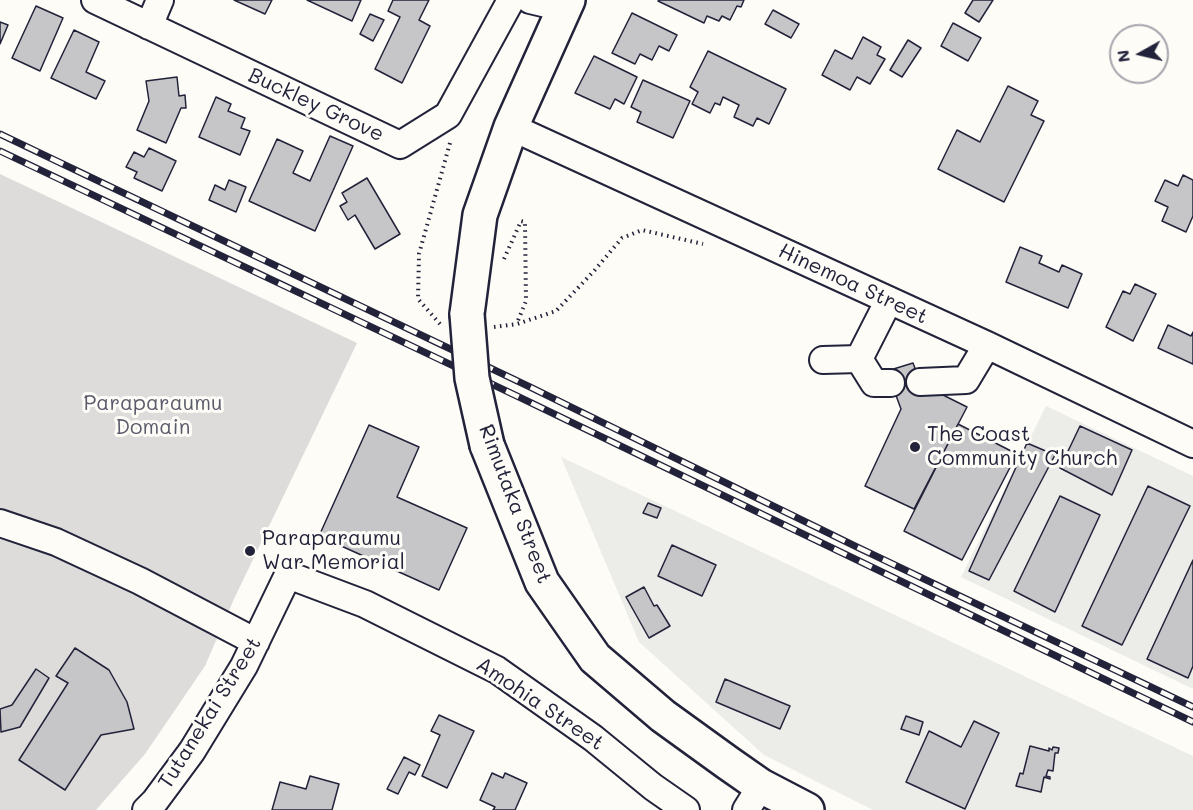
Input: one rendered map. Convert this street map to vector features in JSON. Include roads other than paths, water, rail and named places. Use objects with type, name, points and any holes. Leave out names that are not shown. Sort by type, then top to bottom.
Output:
[{"type":"main road","name":"Rimutaka Street","points":[[566,4],[511,127],[480,215],[467,323],[472,378],[487,445],[542,582],[595,658],[754,798]]},
{"type":"main road","points":[[754,798],[807,810]]},
{"type":"street","name":"Buckley Grove","points":[[95,0],[400,145],[448,115],[511,0]]},
{"type":"street","points":[[149,26],[160,0]]},
{"type":"street","points":[[530,0],[566,4]]},
{"type":"street","name":"Hinemoa Street","points":[[511,127],[987,345],[1193,444]]},
{"type":"street","points":[[859,359],[889,300]]},
{"type":"street","points":[[920,382],[966,380],[987,345]]},
{"type":"street","points":[[823,360],[859,359]]},
{"type":"street","points":[[859,359],[874,383],[891,382]]},
{"type":"street","points":[[0,523],[56,542],[140,581],[256,642]]},
{"type":"street","name":"Tutanekai Street","points":[[146,810],[192,751],[244,666],[288,575],[317,586]]},
{"type":"street","name":"Amohia Street","points":[[317,586],[365,604],[497,670],[593,738],[652,787],[686,810]]},
{"type":"railway","points":[[0,134],[1193,707]]},
{"type":"railway","points":[[0,151],[519,397],[1193,722]]},
{"type":"place","name":"The Coast Community Church","points":[[915,447]]},
{"type":"place","name":"Paraparaumu War Memorial","points":[[250,551]]},
{"type":"park label","name":"Paraparaumu Domain","points":[[153,416]]}]
